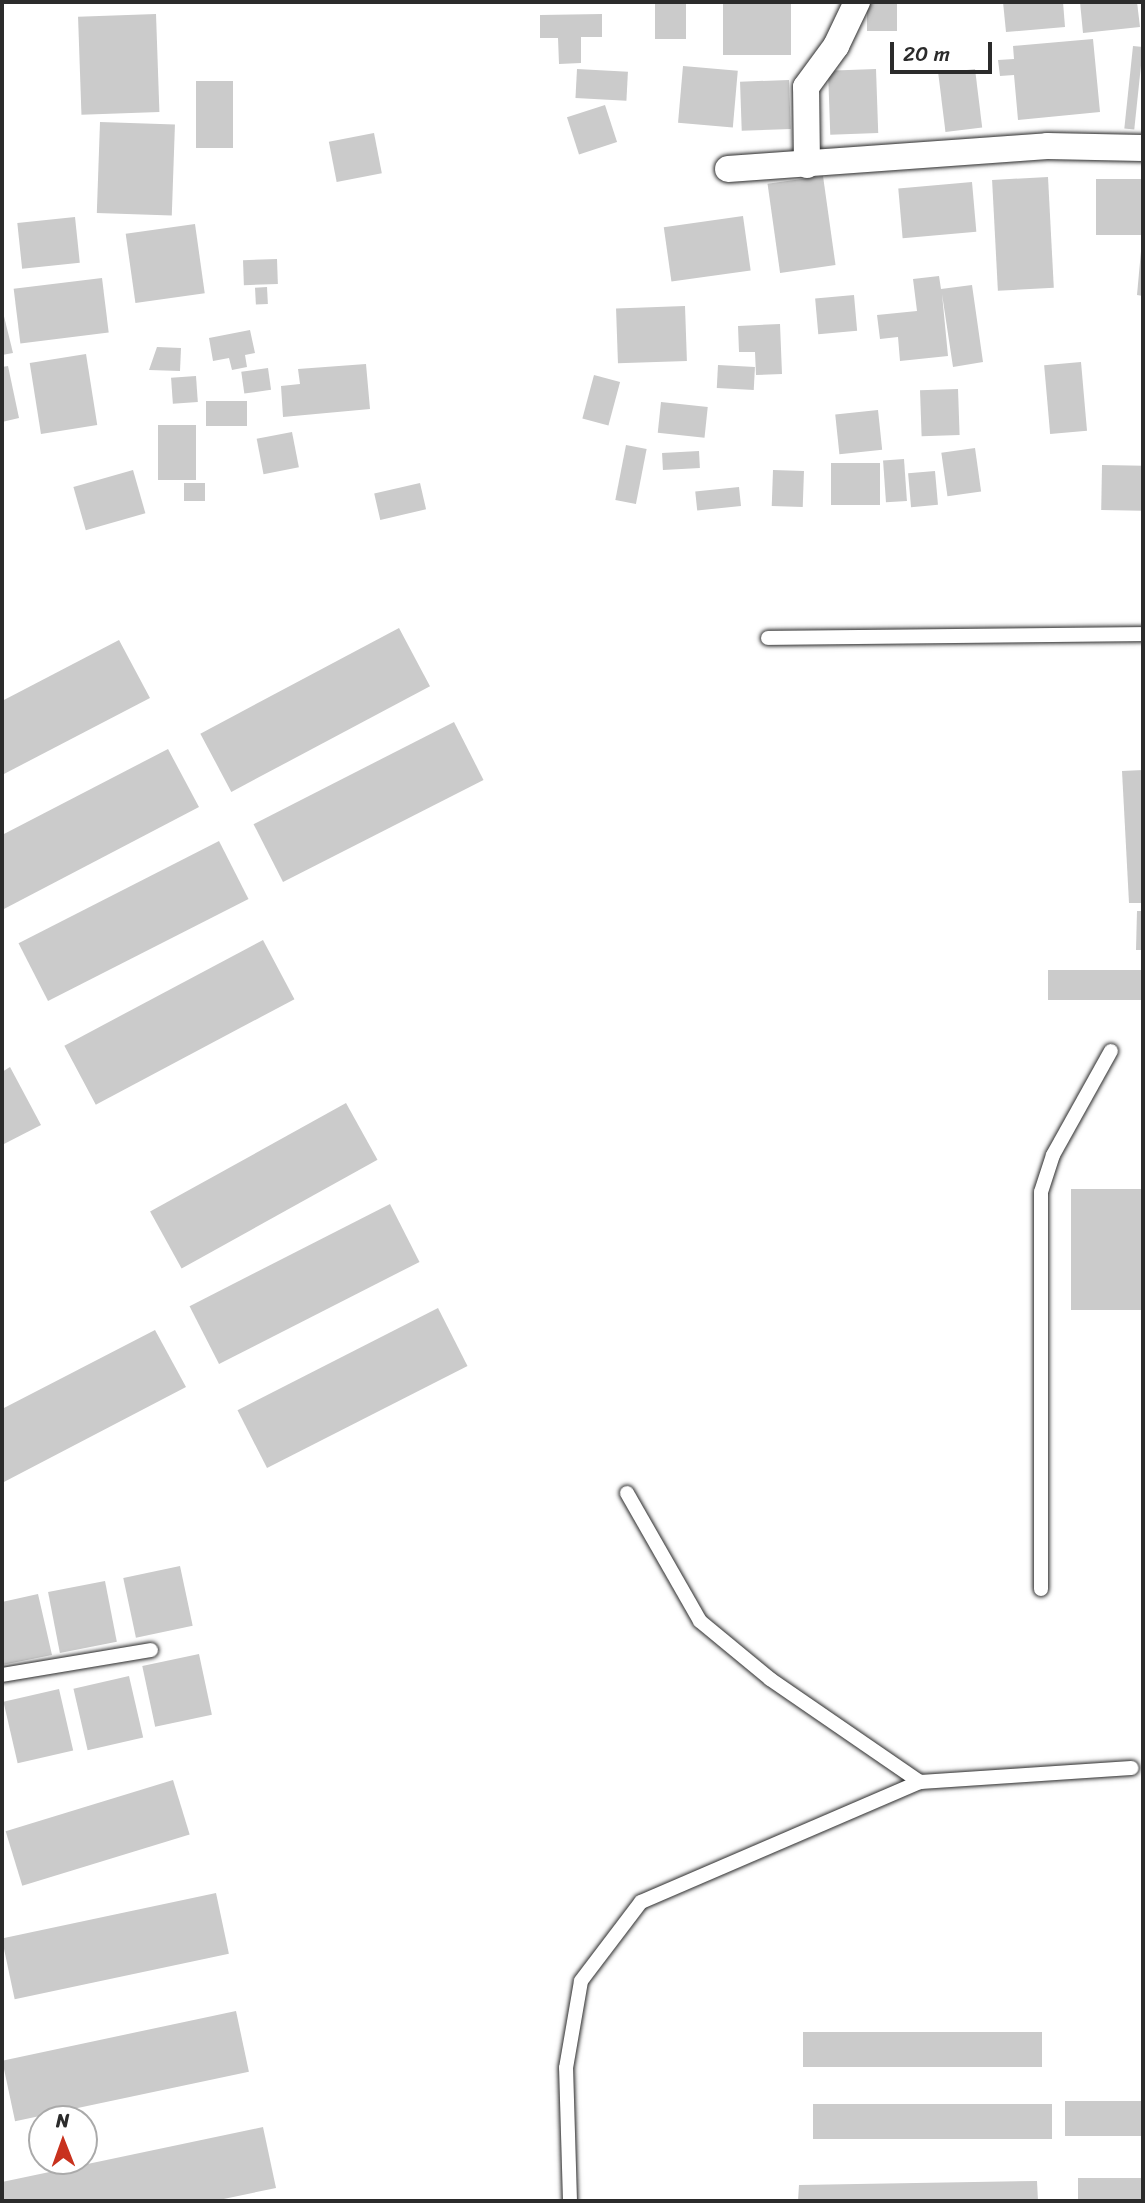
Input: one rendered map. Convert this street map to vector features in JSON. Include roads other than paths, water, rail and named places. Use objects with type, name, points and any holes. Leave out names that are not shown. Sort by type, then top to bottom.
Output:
[{"type":"street","points":[[807,165],[806,88],[812,71],[836,46],[857,2]]},
{"type":"street","points":[[728,169],[1047,146],[1143,148]]},
{"type":"lane","points":[[768,638],[1143,634]]},
{"type":"lane","points":[[1041,1589],[1041,1192],[1053,1155],[1111,1051]]},
{"type":"lane","points":[[627,1493],[700,1621],[770,1679],[920,1782]]},
{"type":"lane","points":[[2,1675],[151,1650]]},
{"type":"lane","points":[[570,2201],[566,2068],[582,1981],[641,1902],[920,1782],[1132,1768]]}]
